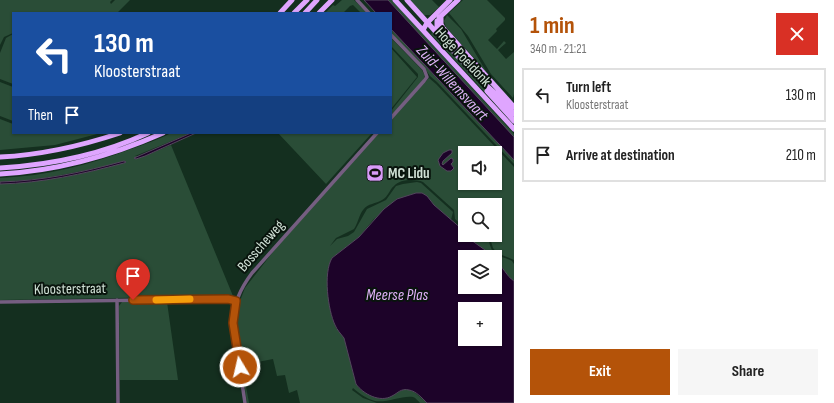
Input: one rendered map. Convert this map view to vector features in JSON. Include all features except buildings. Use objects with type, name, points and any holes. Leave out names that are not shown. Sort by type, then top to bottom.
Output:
[{"type":"highway","points":[[281,12],[292,0]]},
{"type":"highway","points":[[295,12],[307,0]]},
{"type":"highway","points":[[306,12],[318,0]]},
{"type":"highway","points":[[320,12],[332,0]]},
{"type":"highway","name":"Hoge Poeldonk","points":[[395,0],[514,129]]},
{"type":"highway","name":"Hoge Poeldonk","points":[[407,0],[473,73],[514,114]]},
{"type":"highway","points":[[429,25],[450,0]]},
{"type":"highway","points":[[423,30],[439,19],[458,0]]},
{"type":"highway","points":[[439,19],[437,26],[440,31],[496,95]]},
{"type":"highway","points":[[439,19],[444,29],[514,107]]},
{"type":"highway","points":[[473,73],[514,121]]},
{"type":"highway","points":[[0,157],[53,151],[93,142],[117,134]]},
{"type":"highway","points":[[0,168],[65,160],[100,150],[145,134]]},
{"type":"highway","points":[[0,174],[39,170],[74,164],[117,151],[160,134]]},
{"type":"street","points":[[357,0],[369,12]]},
{"type":"street","points":[[392,36],[424,69],[427,77],[392,117]]},
{"type":"street","name":"Bosscheweg","points":[[245,403],[233,323],[236,301],[245,282],[377,134]]},
{"type":"street","name":"Kloosterstraat","points":[[0,302],[228,299],[236,301]]},
{"type":"street","points":[[117,300],[118,403]]},
{"type":"green space","points":[[0,0],[112,0],[110,2],[111,4],[115,0],[130,0],[118,12],[12,12],[12,33],[4,37],[0,45]]},
{"type":"green space","points":[[342,0],[354,0],[366,12],[360,12],[353,5],[344,12],[326,12],[333,5],[335,6]]},
{"type":"green space","points":[[388,0],[392,0],[514,134],[514,137]]},
{"type":"green space","points":[[410,0],[432,0],[439,7],[430,15],[424,15]]},
{"type":"green space","points":[[463,0],[487,0],[505,18],[505,20],[496,29],[497,31],[488,40],[497,49],[504,41],[506,43],[498,50],[506,59],[514,52],[513,98],[491,74],[468,36],[449,13]]},
{"type":"green space","points":[[447,15],[461,29],[487,73],[514,103],[514,105],[446,27],[444,21]]},
{"type":"green space","points":[[392,30],[501,146],[497,146],[392,34]]},
{"type":"green space","points":[[433,32],[514,122],[514,124],[431,34]]},
{"type":"green space","points":[[12,35],[12,84],[0,79],[0,53],[6,38]]},
{"type":"green space","points":[[392,39],[422,70],[425,76],[392,115],[392,110],[418,77],[418,74],[392,47]]},
{"type":"green space","points":[[392,49],[417,77],[392,108]]},
{"type":"green space","points":[[429,78],[494,146],[458,146],[458,190],[502,190],[502,154],[514,167],[514,260],[502,255],[502,250],[495,250],[491,242],[502,242],[502,198],[458,198],[458,222],[455,219],[454,210],[423,182],[416,180],[400,182],[380,201],[365,208],[360,214],[354,229],[336,238],[330,246],[337,239],[348,236],[354,232],[367,209],[386,200],[396,186],[403,184],[417,182],[421,183],[453,212],[451,220],[434,205],[406,197],[397,199],[373,220],[359,237],[332,258],[327,276],[327,287],[332,318],[336,328],[344,338],[356,384],[367,394],[394,395],[402,390],[410,390],[427,403],[420,403],[414,397],[375,401],[369,399],[353,388],[352,390],[363,398],[377,403],[300,403],[297,390],[289,393],[285,375],[277,376],[273,359],[242,365],[249,403],[247,403],[236,325],[236,311],[245,288],[276,248],[378,134],[392,134],[392,119]]},
{"type":"green space","points":[[0,82],[12,87],[12,121],[0,116]]},
{"type":"green space","points":[[0,119],[12,124],[12,134],[97,134],[55,145],[0,150]]},
{"type":"green space","points":[[169,134],[189,134],[135,156],[145,156],[171,145],[233,296],[0,300],[0,184],[31,182],[62,177],[124,163],[40,179],[0,182],[0,178],[34,175],[67,169],[115,155]]},
{"type":"green space","points":[[279,134],[371,134],[326,184]]},
{"type":"green space","points":[[502,147],[514,160],[514,164],[502,151]]},
{"type":"green space","points":[[474,242],[489,242],[492,250],[484,250]]},
{"type":"green space","points":[[502,257],[512,261],[514,264],[514,281],[502,267]]},
{"type":"green space","points":[[122,302],[167,302],[178,380],[120,380],[119,306]]},
{"type":"water","name":"Zuid-Willemsvaart","points":[[364,0],[388,0],[514,137],[514,160],[392,30],[392,12],[375,12]]},
{"type":"water","points":[[189,134],[194,134],[145,156],[136,159],[134,158]]},
{"type":"water","points":[[452,150],[452,153],[443,161],[442,164],[443,165],[451,158],[453,159],[453,162],[451,164],[454,168],[451,171],[447,171],[440,166],[438,160],[443,153]]},
{"type":"water","points":[[124,161],[126,162],[93,171],[62,177],[31,182],[0,184],[0,182],[31,180],[63,175]]},
{"type":"water","name":"Meerse Plas","points":[[416,193],[422,193],[458,226],[458,242],[474,242],[485,250],[458,250],[458,294],[502,294],[502,267],[514,281],[514,403],[427,403],[416,393],[406,390],[402,390],[387,398],[377,398],[367,394],[356,384],[344,338],[336,327],[330,310],[327,282],[329,265],[332,258],[359,237],[384,209],[397,199]]},
{"type":"slow traffic","points":[[156,300],[190,299]]},
{"type":"place","name":"MC Lidu","points":[[375,173]]},
{"type":"route","points":[[133,300],[228,299],[236,301],[233,323],[240,367]]}]
